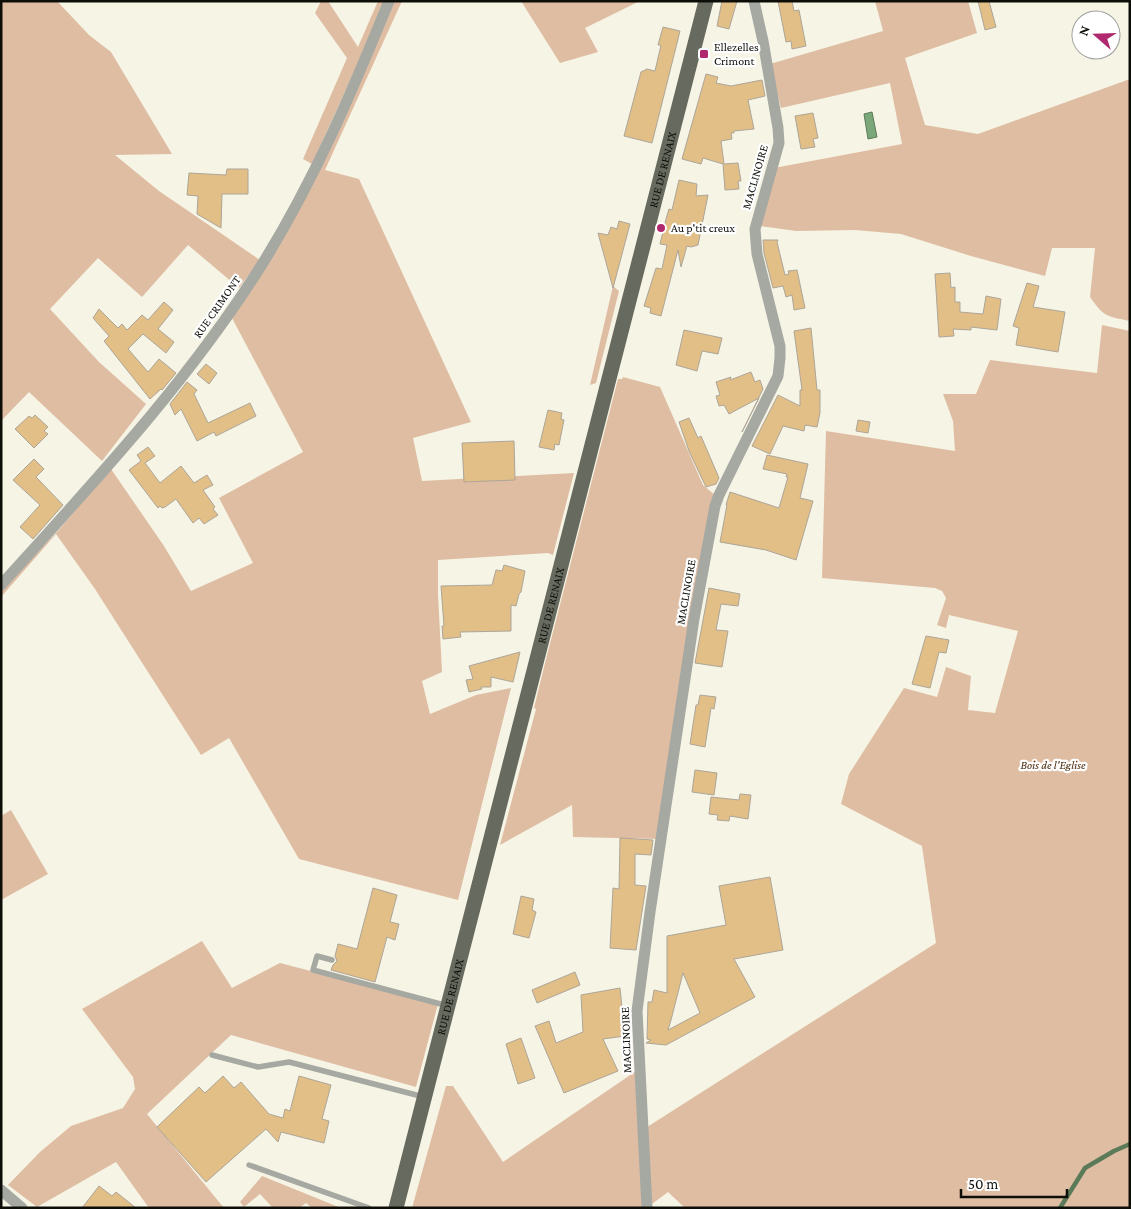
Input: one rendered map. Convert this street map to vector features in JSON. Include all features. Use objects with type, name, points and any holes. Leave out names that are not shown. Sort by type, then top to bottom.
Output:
[{"type":"main road","name":"RUE DE RENAIX","points":[[396,1208],[706,1]]},
{"type":"street","name":"RUE CRIMONT","points":[[1,585],[175,386],[210,341],[241,296],[286,224],[316,167],[335,129],[390,1]]},
{"type":"street","name":"MACLINOIRE","points":[[647,1208],[637,1011],[694,619],[715,506],[778,376],[780,358],[778,333],[757,254],[755,229],[779,144],[763,40],[754,1]]},
{"type":"street","points":[[1,1190],[22,1208]]},
{"type":"lane","points":[[332,960],[317,956],[313,970],[448,1006]]},
{"type":"lane","points":[[212,1055],[258,1067],[289,1062],[424,1097]]},
{"type":"lane","points":[[249,1165],[369,1208]]},
{"type":"green space","points":[[1,1],[57,1],[89,35],[111,52],[172,154],[115,155],[159,191],[260,260],[239,288],[188,245],[142,297],[98,258],[50,309],[99,362],[146,404],[102,461],[29,392],[1,421]]},
{"type":"green space","points":[[321,1],[328,1],[358,47],[378,1],[384,1],[312,164],[303,159],[347,58],[315,13]]},
{"type":"green space","points":[[394,1],[402,1],[325,170],[359,179],[471,422],[413,438],[422,481],[574,473],[553,555],[548,553],[438,560],[442,672],[422,681],[430,714],[476,695],[511,688],[458,900],[299,859],[229,738],[201,755],[95,589],[56,534],[1,597],[1,591],[56,533],[111,469],[164,546],[191,591],[253,563],[219,498],[303,452],[232,318],[368,64]]},
{"type":"green space","points":[[521,1],[640,1],[585,28],[598,52],[560,63]]},
{"type":"green space","points":[[875,1],[968,1],[977,33],[905,58],[925,125],[978,134],[1130,79],[1130,321],[1106,315],[1090,297],[1095,248],[1052,248],[1045,276],[971,256],[901,234],[855,230],[796,231],[760,226],[774,168],[902,144],[890,83],[781,108],[770,64],[883,31]]},
{"type":"green space","points":[[613,286],[619,291],[596,383],[590,385]]},
{"type":"green space","name":"Bois de l'Eglise","points":[[1102,325],[1130,331],[1130,1208],[685,1208],[668,1192],[648,1207],[644,1129],[936,943],[922,846],[841,804],[849,774],[904,688],[937,697],[946,667],[971,676],[968,710],[995,713],[1018,631],[949,615],[946,628],[937,625],[946,598],[942,591],[935,588],[822,578],[826,431],[955,451],[953,421],[943,394],[976,394],[990,360],[1097,373]]},
{"type":"green space","points":[[623,377],[660,387],[703,485],[716,496],[660,839],[573,837],[572,805],[500,845],[536,709],[534,708],[544,667],[618,379]]},
{"type":"green space","points":[[11,810],[48,874],[1,900],[1,816]]},
{"type":"green space","points":[[202,941],[232,988],[280,963],[438,1004],[416,1087],[231,1035],[147,1114],[224,1208],[149,1208],[116,1162],[37,1207],[8,1185],[40,1152],[71,1126],[123,1108],[135,1089],[133,1077],[82,1009]]},
{"type":"green space","points":[[639,1069],[642,1208],[412,1208],[446,1086],[453,1086],[503,1162]]},
{"type":"green space","points":[[262,1176],[341,1208],[312,1208],[306,1203],[299,1208],[273,1208],[260,1194],[244,1207],[240,1202]]},
{"type":"shaded area","points":[[872,112],[877,137],[868,139],[864,114]]},
{"type":"building","points":[[722,1],[737,1],[729,29],[717,26]]},
{"type":"building","points":[[778,1],[792,1],[794,11],[799,10],[806,46],[792,49],[791,41],[786,42]]},
{"type":"building","points":[[978,1],[989,1],[996,27],[985,30]]},
{"type":"building","points":[[663,27],[680,31],[652,143],[624,136],[641,72],[647,69],[655,71],[661,45],[658,45]]},
{"type":"building","points":[[706,74],[718,77],[716,83],[731,86],[762,80],[765,96],[748,100],[754,129],[734,131],[734,133],[731,133],[732,139],[721,141],[724,164],[738,163],[741,181],[738,181],[739,189],[725,190],[723,164],[703,158],[701,164],[682,159]]},
{"type":"building","points":[[813,113],[818,138],[813,139],[815,147],[801,149],[795,116]]},
{"type":"building","points":[[227,169],[248,169],[248,194],[222,194],[221,228],[197,214],[198,196],[187,195],[189,173],[226,175]]},
{"type":"building","points":[[679,180],[697,184],[696,196],[708,195],[698,245],[687,246],[681,267],[678,250],[661,316],[650,313],[651,308],[644,306],[656,268],[662,269],[667,245],[660,244],[669,209],[672,210]]},
{"type":"building","points":[[619,221],[630,224],[613,288],[598,233],[608,235],[611,227],[617,229]]},
{"type":"building","points":[[763,240],[778,240],[785,275],[789,274],[788,271],[797,270],[805,308],[794,310],[792,295],[786,297],[783,286],[773,288],[764,253]]},
{"type":"building","points":[[950,273],[951,288],[955,287],[955,302],[960,302],[960,312],[983,314],[986,296],[1001,299],[997,330],[971,327],[971,330],[953,329],[954,336],[939,337],[935,274]]},
{"type":"building","points":[[1027,283],[1039,286],[1033,307],[1065,312],[1058,352],[1016,345],[1019,328],[1013,326]]},
{"type":"building","points":[[164,302],[173,310],[158,329],[174,342],[166,353],[143,334],[128,349],[148,372],[159,359],[176,373],[162,390],[150,399],[104,341],[109,336],[93,318],[99,309],[118,328],[122,324],[127,330],[142,315],[148,320]]},
{"type":"building","points":[[811,328],[817,390],[820,390],[820,413],[817,427],[805,425],[804,431],[783,426],[770,454],[752,446],[778,395],[800,406],[800,390],[802,390],[794,331]]},
{"type":"building","points":[[684,330],[722,338],[718,354],[702,351],[697,371],[676,365]]},
{"type":"building","points":[[206,364],[217,373],[209,384],[197,374]]},
{"type":"building","points":[[751,372],[755,382],[760,380],[763,389],[758,398],[729,414],[724,405],[719,406],[716,396],[720,395],[716,382],[731,377],[730,380]]},
{"type":"building","points":[[187,382],[197,390],[194,394],[208,423],[250,403],[256,416],[216,436],[214,432],[197,441],[181,409],[175,415],[170,404]]},
{"type":"building","points":[[758,398],[759,398],[742,432]]},
{"type":"building","points":[[548,410],[562,413],[561,419],[564,420],[559,445],[555,444],[554,450],[539,447]]},
{"type":"building","points":[[35,415],[48,427],[44,431],[48,434],[34,448],[15,429],[29,416],[32,418]]},
{"type":"building","points":[[689,418],[698,438],[701,436],[719,478],[716,484],[706,487],[689,451],[679,422]]},
{"type":"building","points":[[858,420],[870,422],[868,433],[856,431]]},
{"type":"building","points":[[514,441],[515,480],[464,482],[462,443]]},
{"type":"building","points":[[148,447],[155,456],[145,463],[160,483],[181,466],[194,483],[207,475],[213,485],[203,490],[215,507],[213,509],[218,515],[204,524],[199,518],[193,523],[176,499],[165,507],[162,508],[160,506],[158,508],[129,470],[141,461],[137,455]]},
{"type":"building","points":[[767,455],[808,464],[800,498],[813,501],[796,560],[766,550],[720,542],[730,492],[779,508],[788,477],[786,477],[787,474],[763,469]]},
{"type":"building","points":[[34,459],[44,469],[36,477],[63,505],[33,539],[20,527],[40,505],[13,480]]},
{"type":"building","points":[[504,565],[525,571],[516,606],[511,605],[511,631],[460,632],[461,637],[443,639],[441,586],[492,585],[496,570],[502,571]]},
{"type":"building","points":[[709,588],[740,594],[738,606],[721,604],[716,630],[728,631],[722,667],[695,663]]},
{"type":"building","points":[[926,636],[949,640],[946,653],[939,652],[930,688],[912,684]]},
{"type":"building","points":[[520,652],[513,682],[491,677],[491,687],[481,687],[482,689],[469,692],[466,680],[473,679],[469,666]]},
{"type":"building","points":[[700,695],[716,697],[714,709],[711,708],[705,747],[690,744],[696,705],[698,705]]},
{"type":"building","points":[[695,770],[717,773],[714,795],[692,792]]},
{"type":"building","points":[[740,794],[751,795],[748,819],[730,816],[729,821],[717,820],[718,815],[709,814],[711,797],[739,800]]},
{"type":"building","points":[[620,838],[653,840],[651,855],[635,854],[635,885],[646,886],[636,950],[610,948],[613,888],[619,889]]},
{"type":"building","points":[[770,877],[783,950],[734,959],[755,997],[666,1045],[646,1043],[651,1040],[647,1039],[648,1002],[652,1002],[654,990],[667,993],[667,936],[726,925],[719,886]],"holes":[[[683,973],[700,1013],[668,1030]]]},
{"type":"building","points":[[373,888],[397,895],[390,922],[399,924],[395,940],[387,937],[375,982],[331,970],[337,961],[335,956],[338,944],[357,949]]},
{"type":"building","points":[[521,896],[534,899],[532,910],[536,912],[529,938],[513,934]]},
{"type":"building","points":[[575,972],[580,985],[537,1003],[532,990]]},
{"type":"building","points":[[620,988],[625,1036],[603,1039],[618,1071],[564,1093],[535,1026],[549,1021],[556,1043],[583,1032],[581,995]]},
{"type":"building","points":[[521,1038],[535,1078],[518,1084],[506,1044]]},
{"type":"building","points":[[223,1076],[234,1088],[241,1082],[269,1114],[283,1118],[285,1109],[290,1111],[299,1076],[331,1085],[322,1119],[329,1121],[324,1143],[281,1132],[278,1142],[266,1129],[206,1182],[157,1127],[199,1087],[205,1093]]},
{"type":"building","points":[[99,1186],[112,1196],[116,1192],[136,1208],[82,1208]]},
{"type":"waterway","points":[[1060,1208],[1085,1168],[1130,1144]]},
{"type":"place","name":"Ellezelles Crimont","points":[[704,54]]},
{"type":"place","name":"Au p'tit creux","points":[[661,228]]}]
